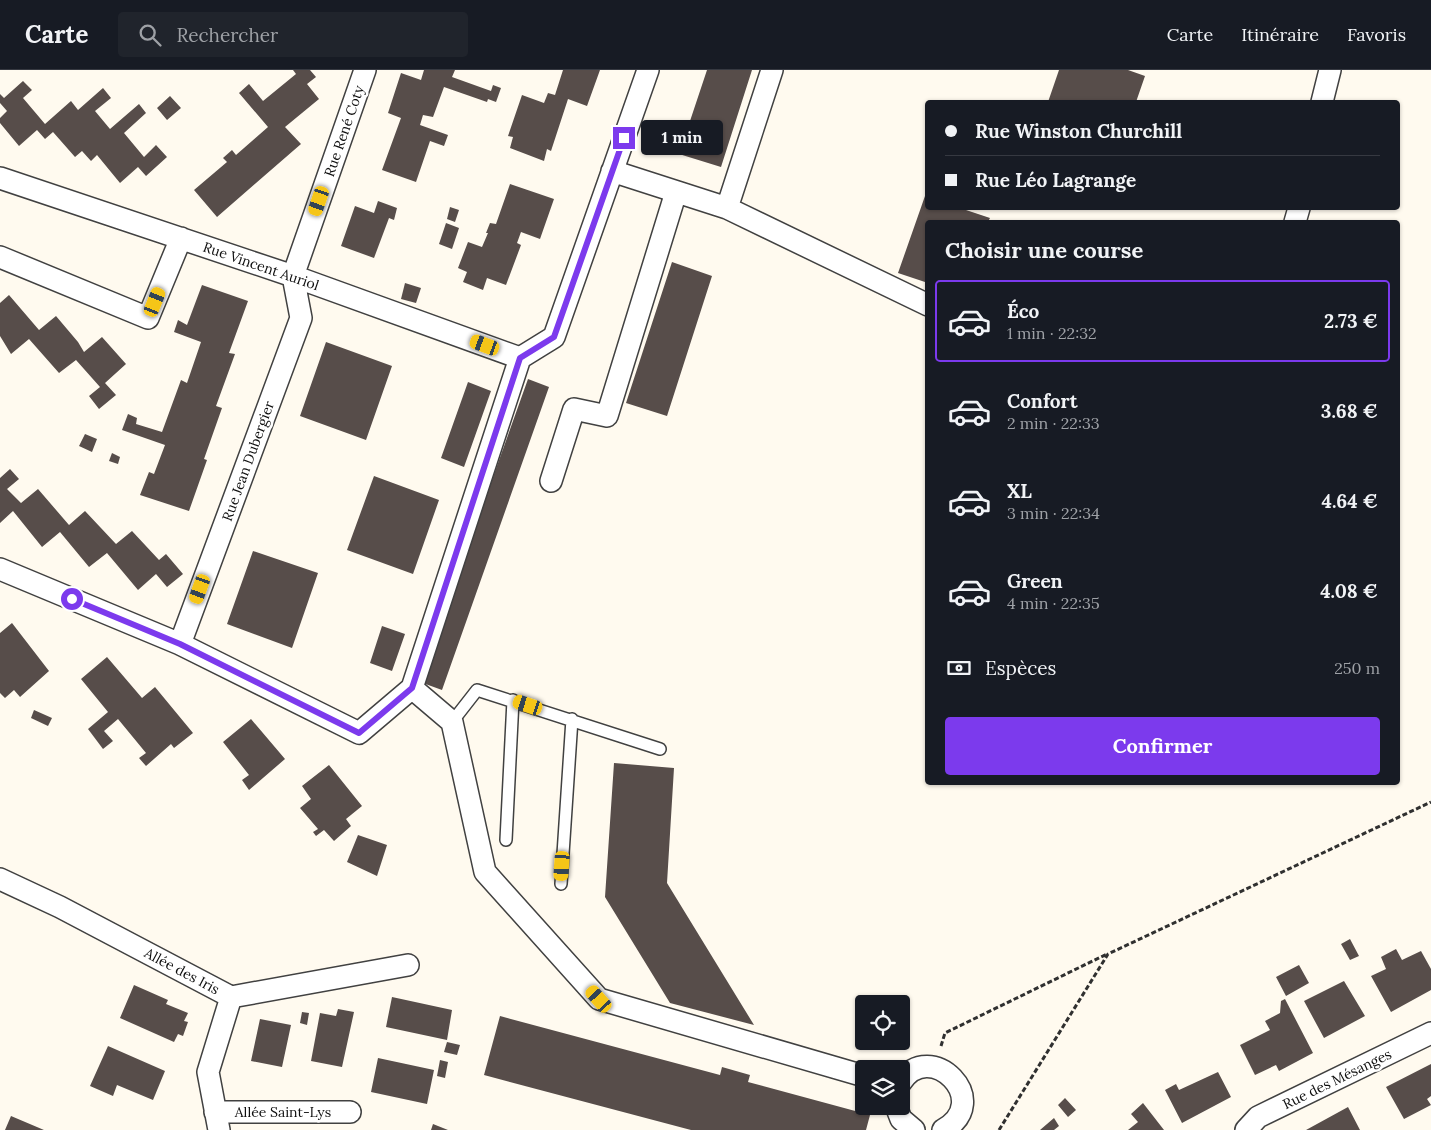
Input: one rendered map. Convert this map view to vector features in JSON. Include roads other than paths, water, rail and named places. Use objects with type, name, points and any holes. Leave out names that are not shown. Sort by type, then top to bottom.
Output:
[{"type":"street","name":"Rue René Coty","points":[[293,276],[365,70]]},
{"type":"street","points":[[0,569],[180,644],[359,733],[412,688],[520,358],[554,337],[648,70]]},
{"type":"street","points":[[728,208],[772,70]]},
{"type":"street","points":[[1322,100],[1330,70]]},
{"type":"street","points":[[612,171],[728,208],[925,304]]},
{"type":"street","name":"Rue Vincent Auriol","points":[[0,178],[293,276],[520,358]]},
{"type":"street","points":[[551,481],[574,409],[607,416],[676,192]]},
{"type":"street","points":[[0,257],[148,318],[181,238]]},
{"type":"street","name":"Rue Jean Dubergier","points":[[180,644],[301,318],[293,276]]},
{"type":"street","points":[[412,688],[452,722],[485,872],[599,999],[855,1073]]},
{"type":"street","name":"Allée des Iris","points":[[0,879],[60,907],[231,997],[408,965]]},
{"type":"street","name":"Allée Saint-Lys","points":[[231,997],[208,1072],[217,1121],[350,1112]]},
{"type":"street","name":"Rue des Mésanges","points":[[1246,1130],[1258,1117],[1431,1033]]},
{"type":"street","points":[[910,1073],[934,1067],[953,1077],[959,1086],[962,1096],[962,1108],[958,1118],[944,1130]]},
{"type":"street","points":[[899,1115],[901,1119],[914,1130]]},
{"type":"lane","points":[[452,722],[477,690],[572,719],[660,750]]},
{"type":"lane","points":[[506,840],[513,700]]},
{"type":"lane","points":[[561,884],[572,719]]}]
